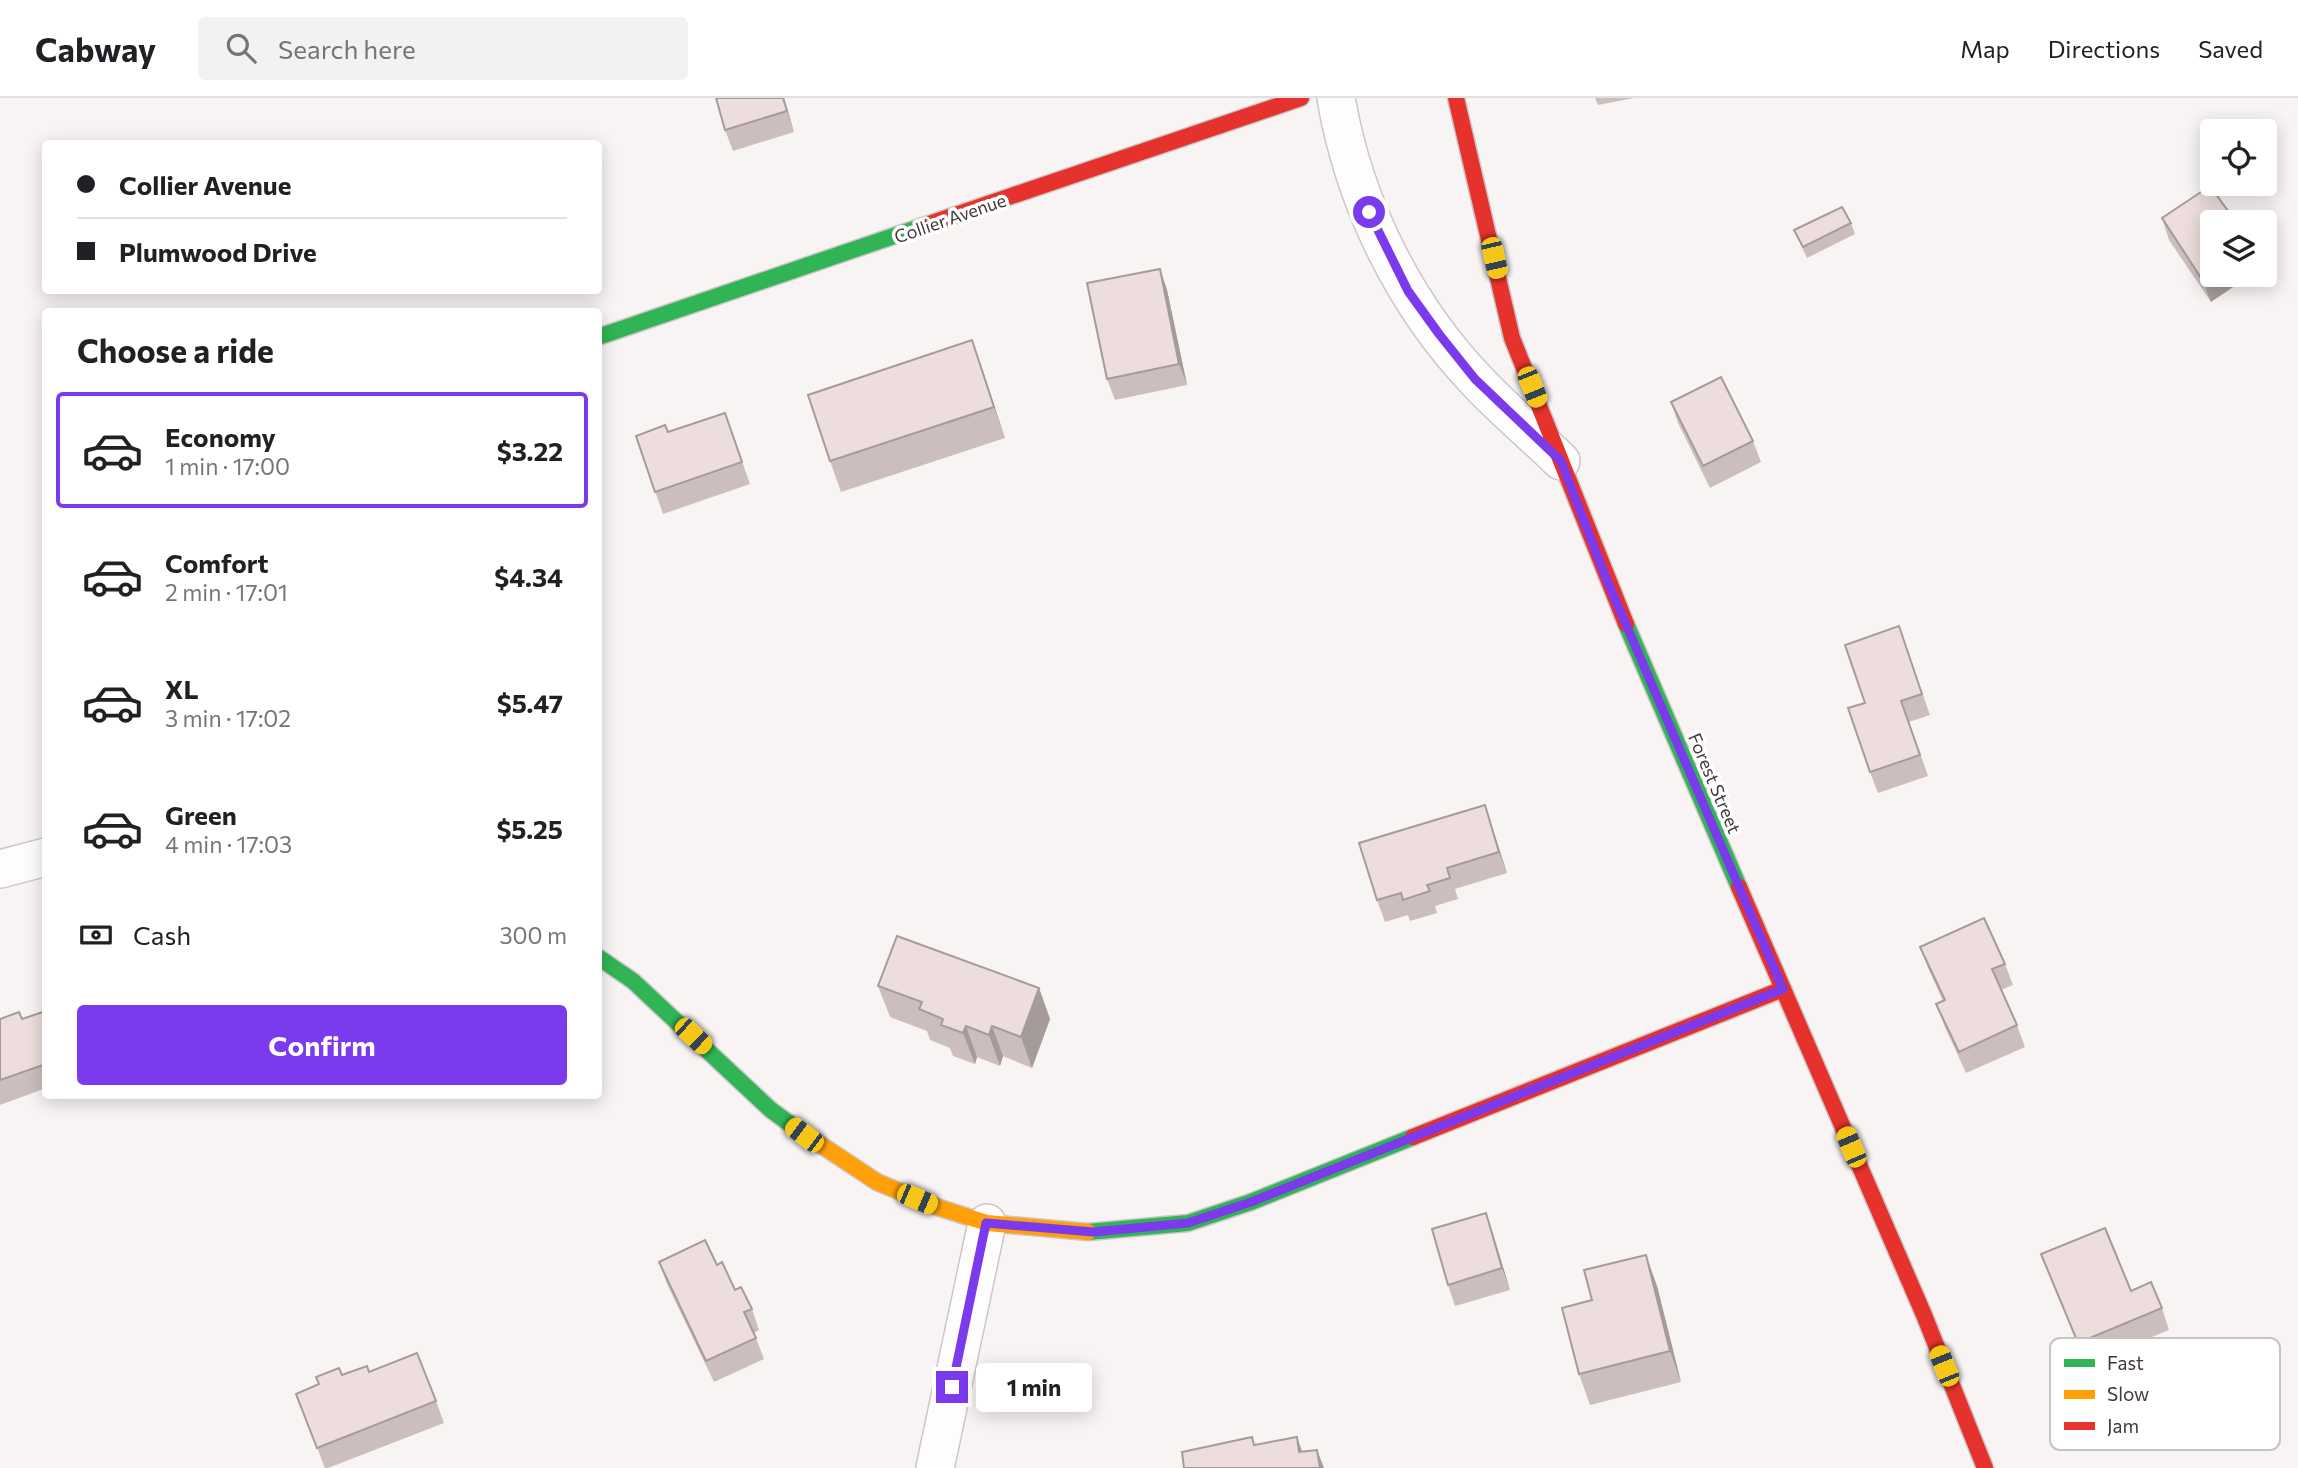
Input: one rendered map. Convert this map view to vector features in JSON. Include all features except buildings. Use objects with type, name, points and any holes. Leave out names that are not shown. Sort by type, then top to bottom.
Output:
[{"type":"street","name":"Collier Avenue","points":[[602,336],[1301,98]]},
{"type":"street","points":[[1336,98],[1343,137],[1358,187],[1380,238],[1408,291],[1475,379],[1561,461]]},
{"type":"street","name":"Forest Street","points":[[1456,98],[1513,338],[1612,591],[1924,1315],[1984,1468]]},
{"type":"street","points":[[0,869],[42,858]]},
{"type":"street","points":[[602,960],[633,981],[771,1110],[821,1147],[877,1182],[937,1207],[986,1223],[1093,1232],[1188,1223],[1251,1202],[1783,989]]},
{"type":"street","points":[[935,1468],[986,1223]]},
{"type":"traffic: fast","points":[[602,336],[920,227]]},
{"type":"traffic: fast","points":[[1626,624],[1739,887]]},
{"type":"traffic: fast","points":[[602,960],[633,981],[771,1110],[797,1129]]},
{"type":"traffic: fast","points":[[1088,1232],[1188,1223],[1251,1202],[1413,1137]]},
{"type":"traffic: slow","points":[[797,1129],[877,1182],[937,1207],[987,1223],[1088,1232]]},
{"type":"traffic: jam","points":[[920,227],[1301,98]]},
{"type":"traffic: jam","points":[[1456,98],[1512,338],[1626,624]]},
{"type":"traffic: jam","points":[[1739,887],[1924,1315],[1985,1468]]},
{"type":"traffic: jam","points":[[1413,1137],[1783,989]]},
{"type":"route","points":[[952,1387],[986,1223],[1093,1232],[1188,1223],[1251,1202],[1783,989],[1606,578],[1561,461],[1475,379],[1439,334],[1408,291],[1369,212]]}]
